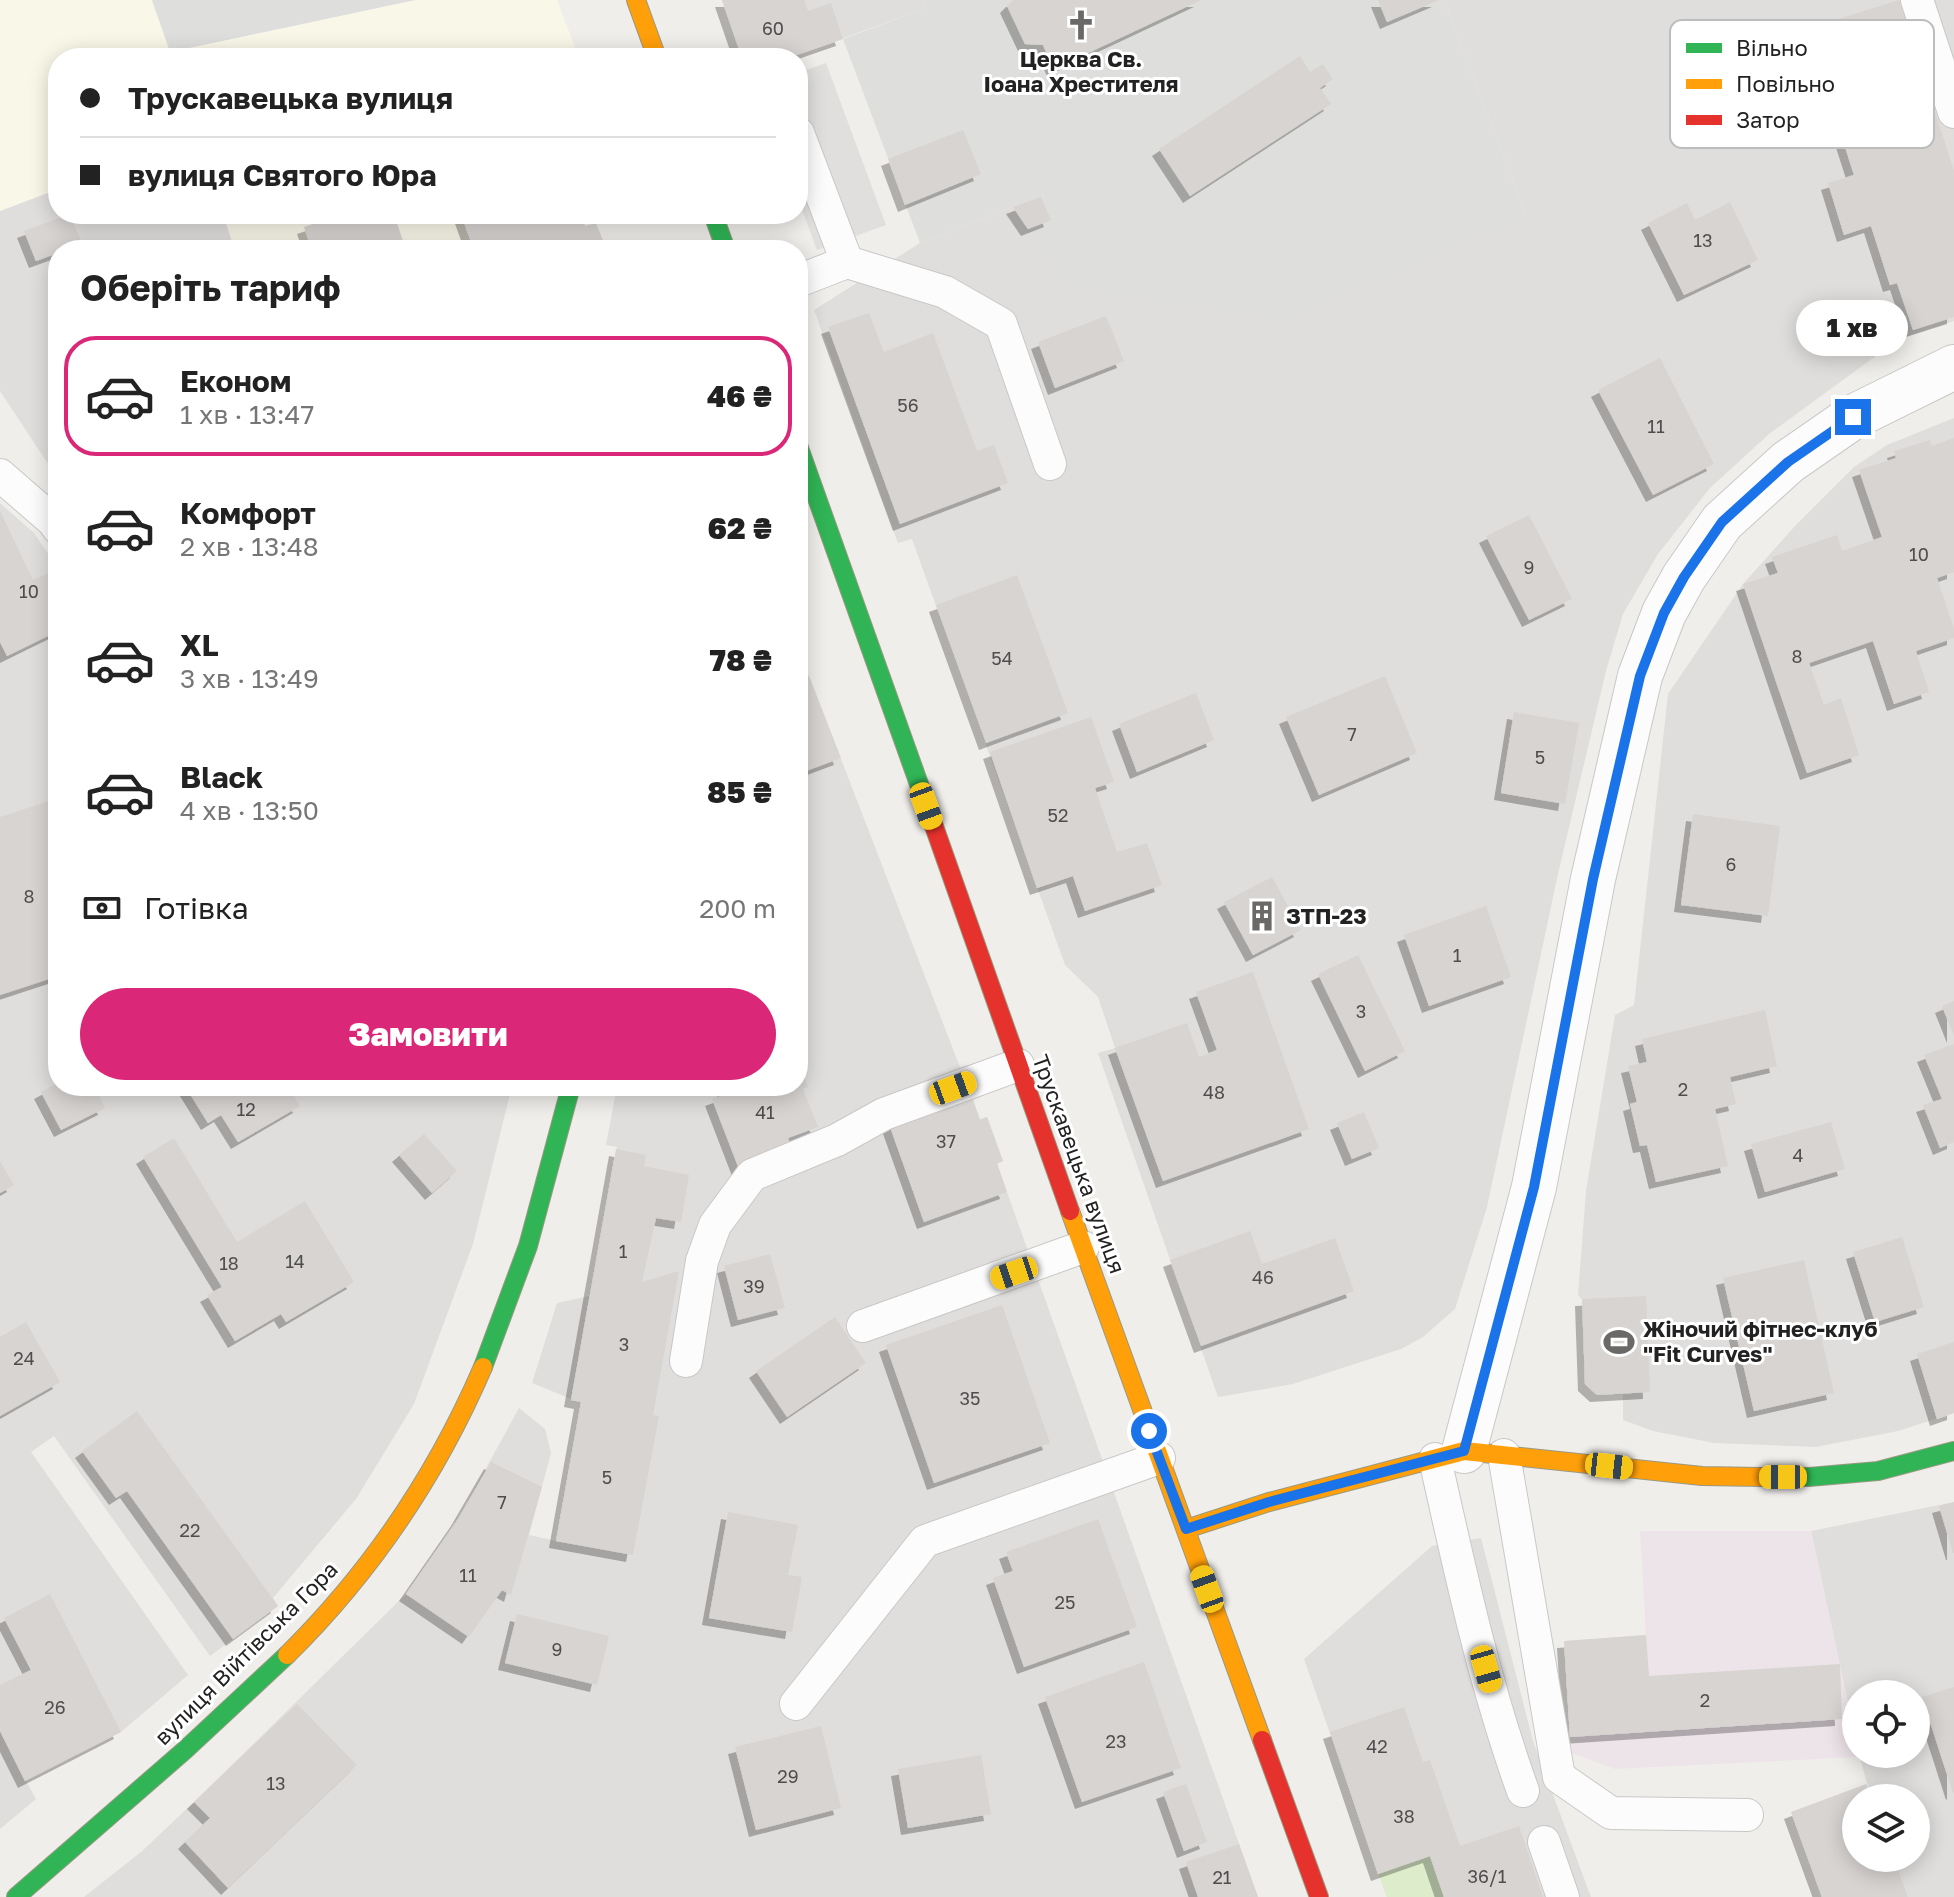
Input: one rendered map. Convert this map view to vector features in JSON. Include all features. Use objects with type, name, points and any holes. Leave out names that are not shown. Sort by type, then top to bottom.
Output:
[{"type":"street","points":[[636,0],[653,48]]},
{"type":"street","points":[[1468,1455],[1534,1187],[1593,879],[1640,676],[1664,613],[1684,577],[1722,522],[1788,462],[1853,417],[1954,367]]},
{"type":"street","name":"Трускавецька вулиця","points":[[808,482],[828,550],[1319,1897]]},
{"type":"street","name":"вулиця Війтівська Гора","points":[[16,1897],[229,1710],[318,1622],[375,1555],[415,1498],[451,1436],[496,1334],[551,1172],[569,1096]]},
{"type":"street","points":[[1186,1529],[1269,1502],[1468,1455],[1702,1476],[1809,1477],[1878,1471],[1954,1451]]},
{"type":"lane","points":[[1917,0],[1924,20]]},
{"type":"lane","points":[[1934,51],[1954,112]]},
{"type":"lane","points":[[808,159],[847,262]]},
{"type":"lane","points":[[808,277],[847,262],[945,292],[1001,324],[1050,464]]},
{"type":"lane","points":[[0,475],[48,517]]},
{"type":"lane","points":[[686,1361],[702,1261],[715,1225],[752,1175],[837,1140],[884,1114],[1018,1065]]},
{"type":"lane","points":[[863,1326],[1083,1247]]},
{"type":"lane","points":[[1468,1455],[1463,1588],[1508,1750],[1523,1791]]},
{"type":"lane","points":[[1468,1455],[1559,1777],[1611,1813],[1747,1815]]},
{"type":"lane","points":[[796,1704],[925,1541],[1159,1458]]},
{"type":"lane","points":[[1544,1842],[1563,1897]]},
{"type":"shaded area","points":[[0,0],[152,0],[169,48],[48,48],[48,193],[0,211]]},
{"type":"shaded area","points":[[152,0],[415,0],[189,48],[169,48]]},
{"type":"shaded area","points":[[415,0],[557,0],[575,48],[189,48]]},
{"type":"shaded area","points":[[722,0],[922,0],[924,9],[808,51],[808,48],[739,48]]},
{"type":"shaded area","points":[[922,0],[1444,0],[1526,216],[1283,320],[1069,287],[1013,207],[920,243],[843,39],[924,9]]},
{"type":"shaded area","points":[[1444,0],[1954,0],[1954,321],[1899,339],[1769,434],[1710,488],[1658,554],[1623,614],[1606,671],[1558,874],[1487,1207],[1455,1309],[1423,1337],[1401,1349],[1293,1384],[1218,1397],[1098,1053],[1115,1048],[1098,997],[1065,965],[912,539],[898,543],[814,310],[920,243],[1013,207],[1028,229],[1526,216]]},
{"type":"shaded area","points":[[826,63],[886,225],[817,250],[807,224],[808,69]]},
{"type":"shaded area","points":[[48,193],[48,224],[226,224],[232,240],[48,240],[48,464],[0,391],[0,211]]},
{"type":"shaded area","points":[[226,224],[596,224],[603,240],[232,240]]},
{"type":"shaded area","points":[[1954,418],[1954,1413],[1898,1431],[1816,1447],[1714,1443],[1653,1431],[1623,1420],[1623,1394],[1597,1395],[1585,1384],[1582,1300],[1578,1295],[1586,1191],[1615,1015],[1634,1005],[1668,694],[1743,584],[1854,467],[1887,445]]},
{"type":"shaded area","points":[[0,503],[34,533],[48,553],[48,1096],[510,1096],[473,1244],[414,1404],[356,1499],[273,1598],[278,1606],[210,1656],[54,1436],[31,1452],[188,1675],[121,1732],[26,1781],[36,1799],[0,1829]]},
{"type":"shaded area","points":[[808,674],[980,1119],[987,1117],[1003,1161],[997,1164],[1258,1897],[84,1897],[141,1852],[406,1594],[458,1519],[519,1408],[545,1429],[551,1453],[529,1535],[556,1541],[581,1403],[532,1383],[557,1303],[589,1296],[617,1147],[606,1145],[615,1096],[808,1096]]},
{"type":"shaded area","points":[[1954,1502],[1954,1897],[1908,1897],[1899,1872],[1930,1872],[1930,1784],[1867,1784],[1863,1768],[1930,1768],[1930,1680],[1843,1680],[1811,1531]]},
{"type":"shaded area","points":[[1640,1531],[1811,1531],[1843,1680],[1842,1758],[1615,1769],[1572,1753],[1564,1641],[1646,1635]]},
{"type":"shaded area","points":[[1481,1538],[1533,1741],[1591,1897],[1387,1897],[1304,1659],[1432,1546]]},
{"type":"green space","points":[[1430,1856],[1444,1897],[1387,1897],[1378,1874]]},
{"type":"building","points":[[722,0],[804,0],[808,11],[831,3],[843,39],[808,51],[808,48],[739,48]]},
{"type":"building","name":"Церква Св. Іоана Хрестителя","points":[[1013,0],[1201,0],[1054,69],[1043,45],[1025,44],[1007,6]]},
{"type":"building","points":[[1378,0],[1439,0],[1387,22]]},
{"type":"building","points":[[1899,0],[1905,20],[1836,20]]},
{"type":"building","points":[[1300,56],[1310,72],[1323,64],[1333,79],[1320,88],[1331,104],[1190,196],[1159,149]]},
{"type":"building","points":[[1934,109],[1954,171],[1954,317],[1913,330],[1897,283],[1890,285],[1871,226],[1844,235],[1828,183],[1854,175],[1845,148],[1934,148]]},
{"type":"building","points":[[963,130],[981,174],[905,205],[888,159]]},
{"type":"building","points":[[1041,197],[1051,220],[1028,229],[1013,207]]},
{"type":"building","points":[[1730,202],[1758,260],[1684,295],[1648,223],[1687,203],[1695,220]]},
{"type":"building","points":[[48,222],[74,224],[80,240],[48,240],[48,257],[36,261],[24,231]]},
{"type":"building","points":[[313,224],[397,224],[403,240],[309,240],[304,227]]},
{"type":"building","points":[[465,224],[596,224],[603,240],[470,240]]},
{"type":"building","points":[[869,313],[884,352],[933,333],[977,451],[994,445],[1008,483],[900,524],[828,327]]},
{"type":"building","points":[[1106,316],[1124,361],[1055,388],[1038,342]]},
{"type":"building","points":[[1660,358],[1714,464],[1653,495],[1598,390]]},
{"type":"building","points":[[1954,438],[1954,572],[1937,578],[1954,629],[1954,638],[1916,651],[1929,692],[1894,704],[1873,641],[1809,663],[1824,705],[1841,698],[1859,755],[1807,773],[1743,584],[1778,573],[1772,557],[1837,535],[1842,551],[1882,537],[1859,470],[1896,458],[1894,451],[1930,440],[1932,446]]},
{"type":"building","points":[[0,511],[33,580],[48,573],[48,636],[7,656],[0,642]]},
{"type":"building","points":[[1529,515],[1572,599],[1529,620],[1486,536]]},
{"type":"building","points":[[1017,575],[1068,713],[986,743],[936,605]]},
{"type":"building","points":[[808,676],[841,758],[808,770]]},
{"type":"building","points":[[1385,676],[1417,753],[1319,795],[1286,717]]},
{"type":"building","points":[[1196,693],[1214,740],[1137,772],[1119,724]]},
{"type":"building","points":[[1514,712],[1579,723],[1565,804],[1501,793]]},
{"type":"building","points":[[1091,717],[1114,782],[1095,788],[1117,852],[1147,843],[1162,885],[1085,911],[1073,876],[1037,888],[990,752]]},
{"type":"building","points":[[48,801],[48,979],[0,995],[0,817]]},
{"type":"building","points":[[1693,814],[1780,826],[1768,916],[1681,905]]},
{"type":"building","name":"ЗТП-23","points":[[1272,877],[1301,930],[1253,955],[1224,902]]},
{"type":"building","points":[[1486,906],[1511,977],[1429,1006],[1404,935]]},
{"type":"building","points":[[1358,955],[1405,1051],[1365,1071],[1318,974]]},
{"type":"building","points":[[1253,972],[1309,1129],[1163,1181],[1115,1048],[1187,1023],[1199,1057],[1217,1050],[1196,992]]},
{"type":"building","points":[[1954,1001],[1954,1036],[1942,1006]]},
{"type":"building","points":[[1765,1010],[1777,1066],[1730,1077],[1736,1104],[1715,1109],[1728,1166],[1656,1182],[1647,1145],[1640,1146],[1630,1104],[1637,1102],[1628,1066],[1647,1062],[1642,1039]]},
{"type":"building","points":[[1954,1044],[1954,1142],[1940,1148],[1923,1105],[1942,1099],[1924,1055]]},
{"type":"building","points":[[48,1088],[48,1096],[99,1096],[105,1108],[61,1130],[41,1092]]},
{"type":"building","points":[[971,1094],[980,1120],[987,1117],[1003,1161],[997,1163],[1007,1192],[924,1222],[889,1124]]},
{"type":"building","points":[[191,1096],[294,1096],[300,1106],[238,1142],[221,1115],[208,1123]]},
{"type":"building","points":[[720,1096],[806,1096],[818,1127],[788,1138],[792,1149],[739,1169],[712,1099]]},
{"type":"building","points":[[1364,1112],[1379,1148],[1352,1159],[1337,1123]]},
{"type":"building","points":[[1831,1122],[1845,1169],[1765,1192],[1751,1144]]},
{"type":"building","points":[[424,1134],[457,1171],[432,1193],[399,1155]]},
{"type":"building","points":[[174,1138],[237,1242],[305,1201],[354,1282],[286,1322],[281,1314],[235,1341],[207,1295],[222,1287],[143,1157]]},
{"type":"building","points":[[616,1149],[646,1155],[644,1166],[689,1175],[681,1222],[656,1218],[642,1282],[679,1271],[653,1415],[659,1416],[633,1555],[556,1541],[581,1402],[571,1400]]},
{"type":"building","points":[[0,1161],[14,1185],[0,1193]]},
{"type":"building","points":[[1250,1231],[1262,1264],[1335,1238],[1354,1291],[1201,1346],[1170,1260]]},
{"type":"building","points":[[1902,1237],[1924,1307],[1875,1322],[1853,1252]]},
{"type":"building","points":[[770,1254],[785,1308],[738,1320],[724,1266]]},
{"type":"building","points":[[1804,1260],[1834,1393],[1754,1411],[1723,1278]]},
{"type":"building","points":[[1646,1296],[1650,1392],[1597,1395],[1585,1384],[1582,1299]]},
{"type":"building","points":[[1002,1305],[1050,1443],[934,1483],[886,1345]]},
{"type":"building","points":[[835,1317],[866,1363],[787,1417],[756,1371]]},
{"type":"building","points":[[26,1322],[60,1382],[0,1416],[0,1337]]},
{"type":"building","points":[[1954,1342],[1954,1413],[1937,1419],[1917,1354]]},
{"type":"building","points":[[137,1411],[278,1606],[233,1639],[127,1491],[116,1498],[82,1451]]},
{"type":"building","points":[[491,1462],[542,1487],[511,1595],[502,1590],[469,1637],[406,1594],[458,1519]]},
{"type":"building","points":[[1954,1502],[1954,1553],[1953,1553],[1939,1506]]},
{"type":"building","points":[[728,1512],[798,1525],[788,1575],[802,1577],[792,1632],[709,1618]]},
{"type":"building","points":[[1098,1519],[1137,1627],[1024,1667],[993,1578],[1013,1571],[1006,1552]]},
{"type":"building","points":[[50,1594],[121,1732],[25,1781],[0,1731],[0,1685],[31,1670],[4,1618]]},
{"type":"building","points":[[517,1614],[609,1636],[597,1685],[505,1663]]},
{"type":"building","points":[[1646,1635],[1649,1676],[1840,1664],[1842,1719],[1570,1737],[1564,1641]]},
{"type":"building","points":[[1144,1662],[1181,1768],[1082,1802],[1045,1697]]},
{"type":"building","points":[[1954,1687],[1953,1793],[1930,1722],[1930,1694]]},
{"type":"building","points":[[297,1704],[357,1765],[228,1888],[185,1842],[210,1818],[194,1802]]},
{"type":"building","points":[[1404,1707],[1423,1762],[1430,1760],[1460,1846],[1519,1826],[1543,1897],[1444,1897],[1430,1856],[1378,1874],[1330,1732]]},
{"type":"building","points":[[821,1726],[841,1808],[756,1830],[735,1747]]},
{"type":"building","points":[[981,1755],[991,1814],[908,1828],[898,1769]]},
{"type":"building","points":[[1186,1784],[1207,1842],[1184,1851],[1163,1792]]},
{"type":"building","points":[[1842,1793],[1842,1872],[1899,1872],[1908,1897],[1822,1897],[1791,1812]]},
{"type":"building","points":[[1239,1844],[1258,1897],[1198,1897],[1186,1862]]},
{"type":"traffic: fast","points":[[717,224],[722,240]]},
{"type":"traffic: fast","points":[[808,473],[930,815]]},
{"type":"traffic: fast","points":[[483,1367],[528,1246],[568,1096]]},
{"type":"traffic: fast","points":[[1762,1477],[1809,1477],[1878,1471],[1954,1451]]},
{"type":"traffic: fast","points":[[16,1897],[185,1750],[287,1655]]},
{"type":"traffic: slow","points":[[636,0],[653,48]]},
{"type":"traffic: slow","points":[[1070,1211],[1262,1740]]},
{"type":"traffic: slow","points":[[287,1655],[346,1590],[399,1521],[444,1446],[483,1367]]},
{"type":"traffic: slow","points":[[1186,1529],[1269,1502],[1464,1451],[1702,1476],[1762,1477]]},
{"type":"traffic: jam","points":[[930,815],[1070,1211]]},
{"type":"traffic: jam","points":[[1262,1740],[1319,1897]]},
{"type":"place","name":"Церква Св. Іоана Хрестителя","points":[[1081,25]]},
{"type":"place","name":"ЗТП-23","points":[[1262,916]]},
{"type":"place","name":"Жіночий фітнес-клуб \"Fit Curves\"","points":[[1619,1342]]},
{"type":"route","points":[[1149,1431],[1186,1529],[1269,1502],[1464,1451],[1534,1187],[1593,879],[1640,676],[1664,613],[1684,577],[1722,522],[1788,462],[1853,417]]}]
